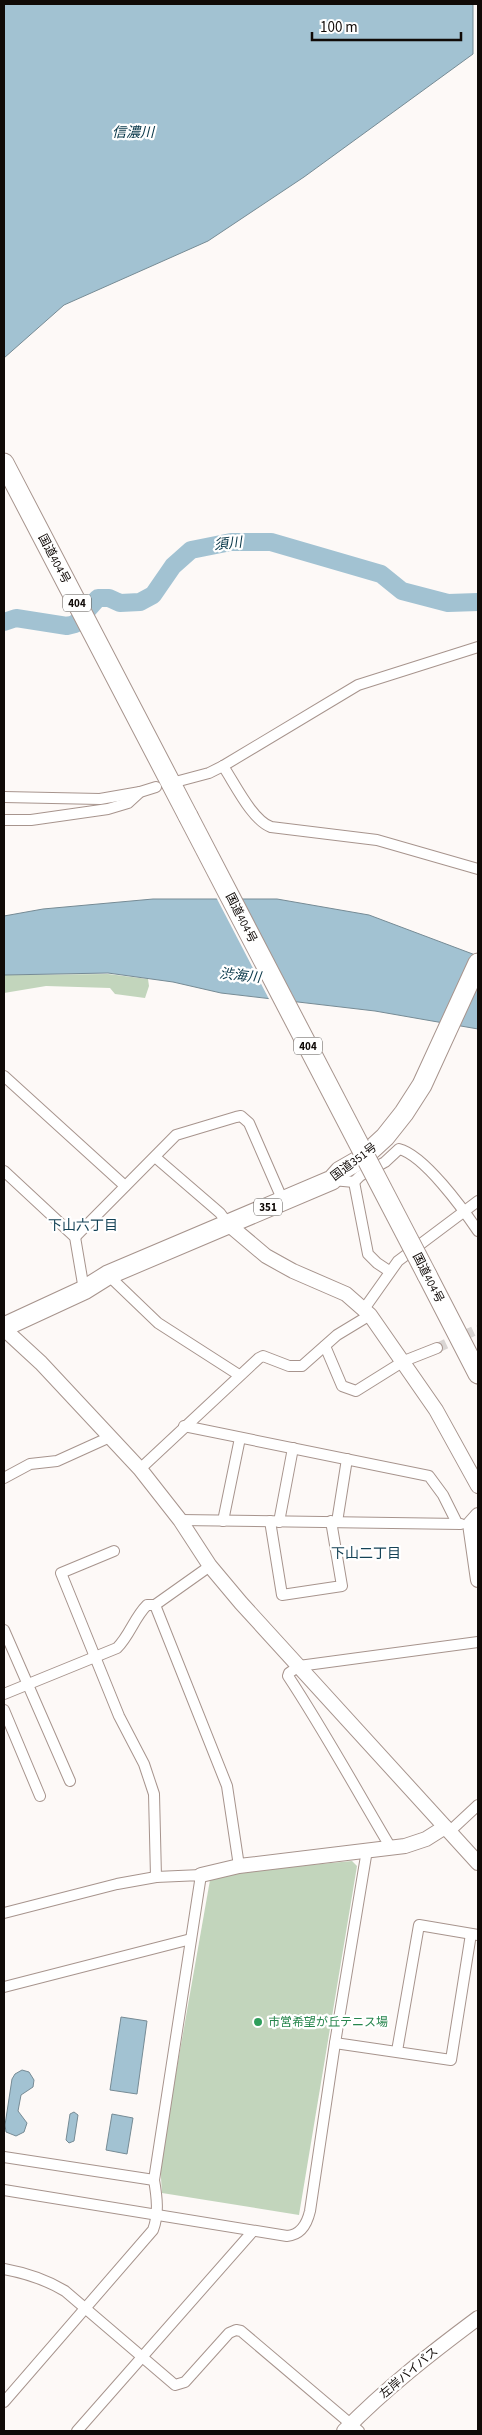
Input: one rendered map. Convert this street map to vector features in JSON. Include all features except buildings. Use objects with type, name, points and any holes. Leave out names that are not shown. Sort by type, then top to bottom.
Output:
[{"type":"highway","name":"国道404号","points":[[4,464],[478,1374]]},
{"type":"highway","name":"国道351号","points":[[4,1328],[84,1290],[108,1276],[332,1180],[340,1171],[361,1159],[385,1137],[422,1084],[478,963]]},
{"type":"street","points":[[179,781],[209,773],[223,766],[358,685],[478,647]]},
{"type":"street","points":[[223,766],[256,817],[263,824],[271,827],[377,840],[478,869]]},
{"type":"street","points":[[4,796],[100,799],[140,792],[156,787]]},
{"type":"street","points":[[4,820],[31,820],[108,809],[128,804],[140,792]]},
{"type":"street","points":[[4,1076],[125,1186]]},
{"type":"street","points":[[74,1237],[176,1135],[241,1116],[249,1123],[283,1201]]},
{"type":"street","points":[[354,1182],[360,1176],[385,1162],[399,1149],[406,1151],[418,1160],[464,1211],[478,1231]]},
{"type":"street","points":[[155,1158],[214,1208],[228,1224],[266,1256],[293,1271],[346,1294],[367,1312],[436,1410],[478,1486]]},
{"type":"street","points":[[4,1171],[74,1237],[84,1290]]},
{"type":"street","points":[[332,1180],[354,1182]]},
{"type":"street","points":[[354,1182],[368,1254],[389,1271]]},
{"type":"street","points":[[140,1469],[239,1375],[264,1356],[289,1366],[302,1366],[367,1312],[389,1271],[406,1255],[478,1201]]},
{"type":"street","points":[[108,1276],[158,1323],[239,1375]]},
{"type":"street","points":[[4,1328],[41,1363],[140,1469],[180,1520],[210,1566],[267,1633],[478,1864]]},
{"type":"street","points":[[325,1346],[342,1386],[356,1391],[404,1362],[437,1348]]},
{"type":"street","points":[[184,1426],[429,1476],[443,1495],[468,1521],[478,1580]]},
{"type":"street","points":[[4,1478],[30,1464],[43,1461],[57,1461],[110,1437]]},
{"type":"street","points":[[223,1520],[240,1438]]},
{"type":"street","points":[[293,1448],[274,1521],[282,1595],[342,1586],[334,1521],[347,1460]]},
{"type":"street","points":[[180,1520],[468,1521]]},
{"type":"street","points":[[114,1551],[61,1573],[119,1716],[144,1764],[154,1794],[156,1877]]},
{"type":"street","points":[[4,1694],[117,1648],[126,1636],[137,1614],[147,1605],[155,1605],[210,1566]]},
{"type":"street","points":[[155,1605],[227,1786],[240,1866]]},
{"type":"street","points":[[4,1630],[70,1781]]},
{"type":"street","points":[[391,1848],[330,1746],[316,1717],[288,1676],[293,1669],[299,1666],[311,1666],[478,1642]]},
{"type":"street","points":[[4,1710],[40,1796]]},
{"type":"street","points":[[4,1913],[66,1896],[156,1877],[201,1875],[240,1866],[391,1848],[447,1830],[478,1805]]},
{"type":"street","points":[[4,2190],[253,2231],[293,2236],[301,2231],[309,2218],[335,2043],[367,1850]]},
{"type":"street","points":[[4,2402],[152,2230],[157,2214],[154,2180],[201,1875]]},
{"type":"street","points":[[335,2043],[451,2060],[475,1934],[419,1925],[397,2051]]},
{"type":"street","points":[[4,1987],[191,1939]]},
{"type":"street","points":[[4,2157],[154,2180]]},
{"type":"street","points":[[77,2431],[253,2231]]},
{"type":"street","points":[[6,2272],[24,2272],[49,2282],[86,2307],[175,2384],[185,2382],[228,2333],[236,2330],[242,2331],[351,2429]]},
{"type":"street","name":"左岸バイパス","points":[[351,2429],[439,2347],[478,2318]]},
{"type":"green space","points":[[108,974],[148,979],[149,986],[145,998],[115,994],[110,988],[46,986],[4,993],[4,975]]},
{"type":"green space","name":"市営希望が丘テニス場","points":[[352,1861],[357,1866],[299,2215],[162,2193],[160,2164],[210,1880],[215,1874]]},
{"type":"water","name":"信濃川","points":[[4,4],[473,4],[473,54],[304,177],[208,241],[64,305],[4,358]]},
{"type":"water","name":"渋海川","points":[[153,899],[277,899],[369,915],[478,956],[478,1029],[375,1011],[221,993],[173,982],[108,973],[4,975],[4,916],[43,909]]},
{"type":"water","points":[[121,2017],[147,2021],[137,2094],[110,2090]]},
{"type":"water","points":[[22,2070],[29,2072],[34,2080],[33,2087],[21,2095],[18,2111],[27,2123],[24,2132],[16,2136],[6,2132],[5,2125],[12,2079],[15,2074]]},
{"type":"water","points":[[74,2112],[78,2115],[74,2141],[69,2143],[66,2140],[70,2114]]},
{"type":"water","points":[[112,2114],[133,2118],[127,2154],[106,2150]]},
{"type":"pier","points":[[216,897],[238,897],[293,1004],[270,1001]]},
{"type":"waterway","name":"須川","points":[[4,622],[16,618],[67,626],[75,624],[98,598],[109,598],[120,603],[140,602],[153,595],[173,566],[191,550],[231,542],[271,542],[381,574],[402,591],[448,603],[478,602]]},
{"type":"tunnel","points":[[437,1348],[478,1329]]},
{"type":"place","name":"市営希望が丘テニス場","points":[[258,2022]]},
{"type":"district","name":"下山六丁目","points":[[83,1226]]},
{"type":"district","name":"下山二丁目","points":[[366,1554]]}]
